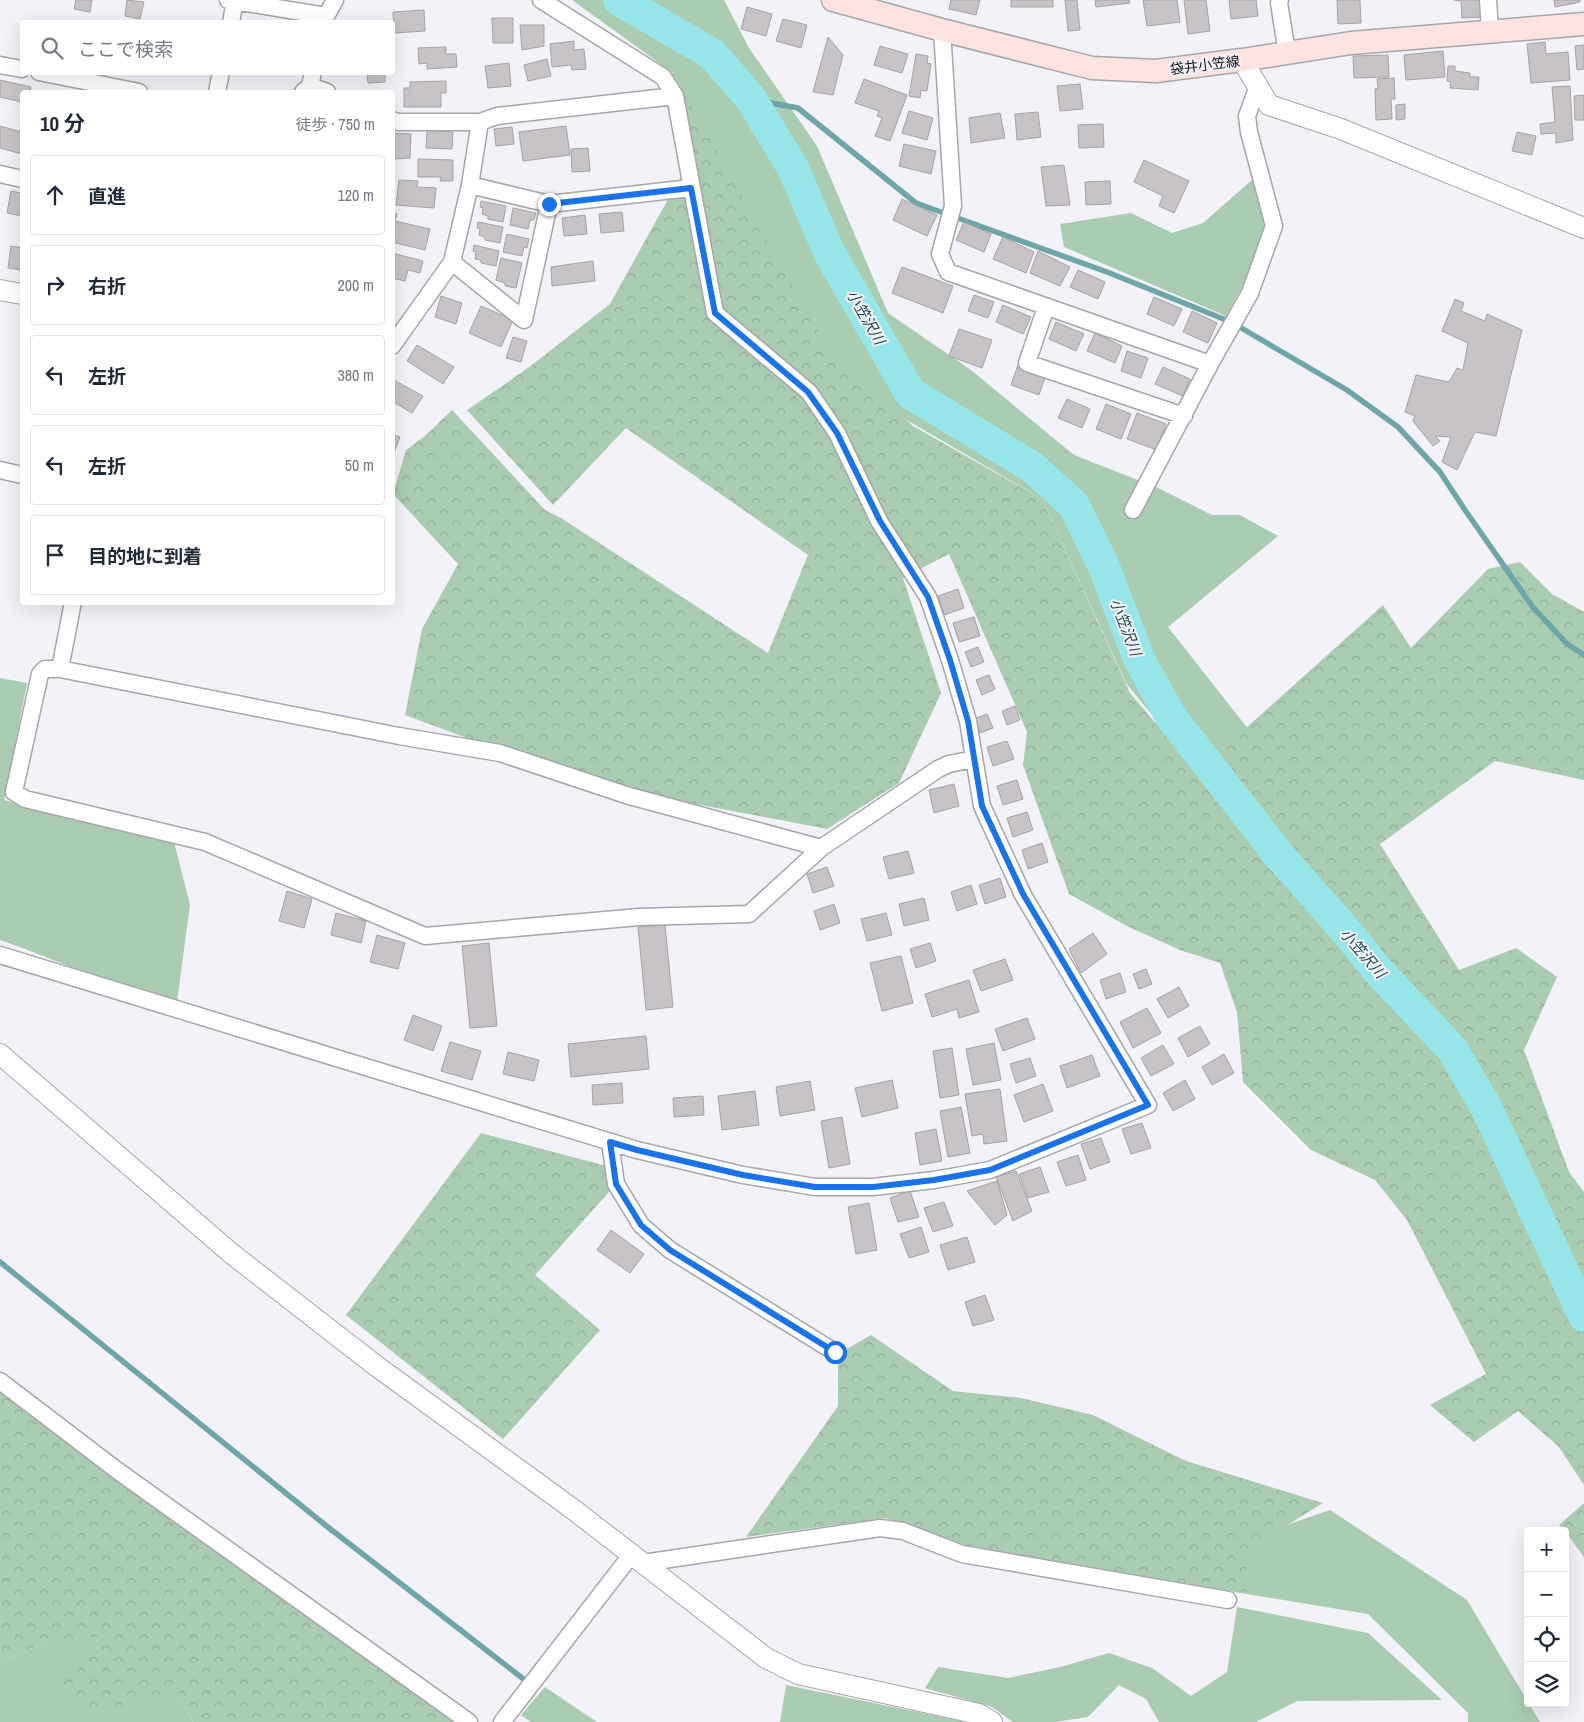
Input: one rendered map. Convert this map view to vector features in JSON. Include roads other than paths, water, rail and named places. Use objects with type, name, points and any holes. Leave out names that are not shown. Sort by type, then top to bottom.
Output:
[{"type":"main road","name":"袋井小笠線","points":[[841,1],[942,30],[1092,68],[1156,71],[1351,43],[1584,24]]},
{"type":"street","points":[[231,20],[232,1],[325,19],[335,0]]},
{"type":"street","points":[[0,955],[637,1150],[743,1175],[815,1187],[873,1187],[934,1180],[990,1170],[1148,1105],[1023,894],[982,806],[965,712],[950,660],[928,597],[880,521],[837,433],[808,392],[715,313],[675,96],[663,77],[541,0]]},
{"type":"street","points":[[1280,0],[1287,53]]},
{"type":"street","points":[[1488,0],[1490,31]]},
{"type":"street","points":[[942,30],[953,206],[940,254],[948,272],[1210,364]]},
{"type":"street","points":[[1242,60],[1269,105],[1341,129],[1584,228]]},
{"type":"street","points":[[0,65],[20,69]]},
{"type":"street","points":[[54,75],[129,90]]},
{"type":"street","points":[[217,90],[220,75]]},
{"type":"street","points":[[309,84],[322,90]]},
{"type":"street","points":[[1133,510],[1210,364],[1250,293],[1274,226],[1247,116],[1258,86]]},
{"type":"street","points":[[395,121],[480,122],[497,116],[675,96]]},
{"type":"street","points":[[395,342],[452,262],[470,185],[480,122]]},
{"type":"street","points":[[0,174],[20,179]]},
{"type":"street","points":[[470,185],[549,204],[691,188]]},
{"type":"street","points":[[452,262],[524,320],[549,204]]},
{"type":"street","points":[[0,290],[20,294]]},
{"type":"street","points":[[1046,306],[1027,363],[1184,416]]},
{"type":"street","points":[[0,470],[20,475]]},
{"type":"street","points":[[60,670],[72,605]]},
{"type":"street","points":[[821,848],[626,796],[500,753],[399,736],[60,670],[45,670],[40,674],[14,792],[25,799],[205,842],[425,936],[639,918],[749,914],[821,848],[938,769],[949,764],[974,759]]},
{"type":"street","points":[[0,1054],[232,1254],[375,1364],[570,1507],[766,1658],[798,1674],[979,1714],[992,1722]]},
{"type":"street","points":[[610,1142],[616,1184],[641,1225],[670,1250],[838,1354]]},
{"type":"street","points":[[0,1380],[118,1471],[469,1722]]},
{"type":"street","points":[[502,1722],[637,1558],[880,1528],[903,1531],[962,1554],[1228,1600]]},
{"type":"waterway","name":"小笠沢川","points":[[619,0],[712,54],[751,99],[793,168],[829,252],[910,393],[1032,467],[1074,505],[1104,567],[1139,659],[1171,717],[1278,854],[1346,931],[1379,972],[1452,1049],[1486,1107],[1584,1316]]},
{"type":"waterway","points":[[751,99],[798,108],[916,203],[1107,272],[1231,322],[1347,390],[1398,427],[1440,472],[1532,606],[1566,643],[1584,655]]},
{"type":"waterway","points":[[0,1262],[324,1524],[526,1681]]}]
